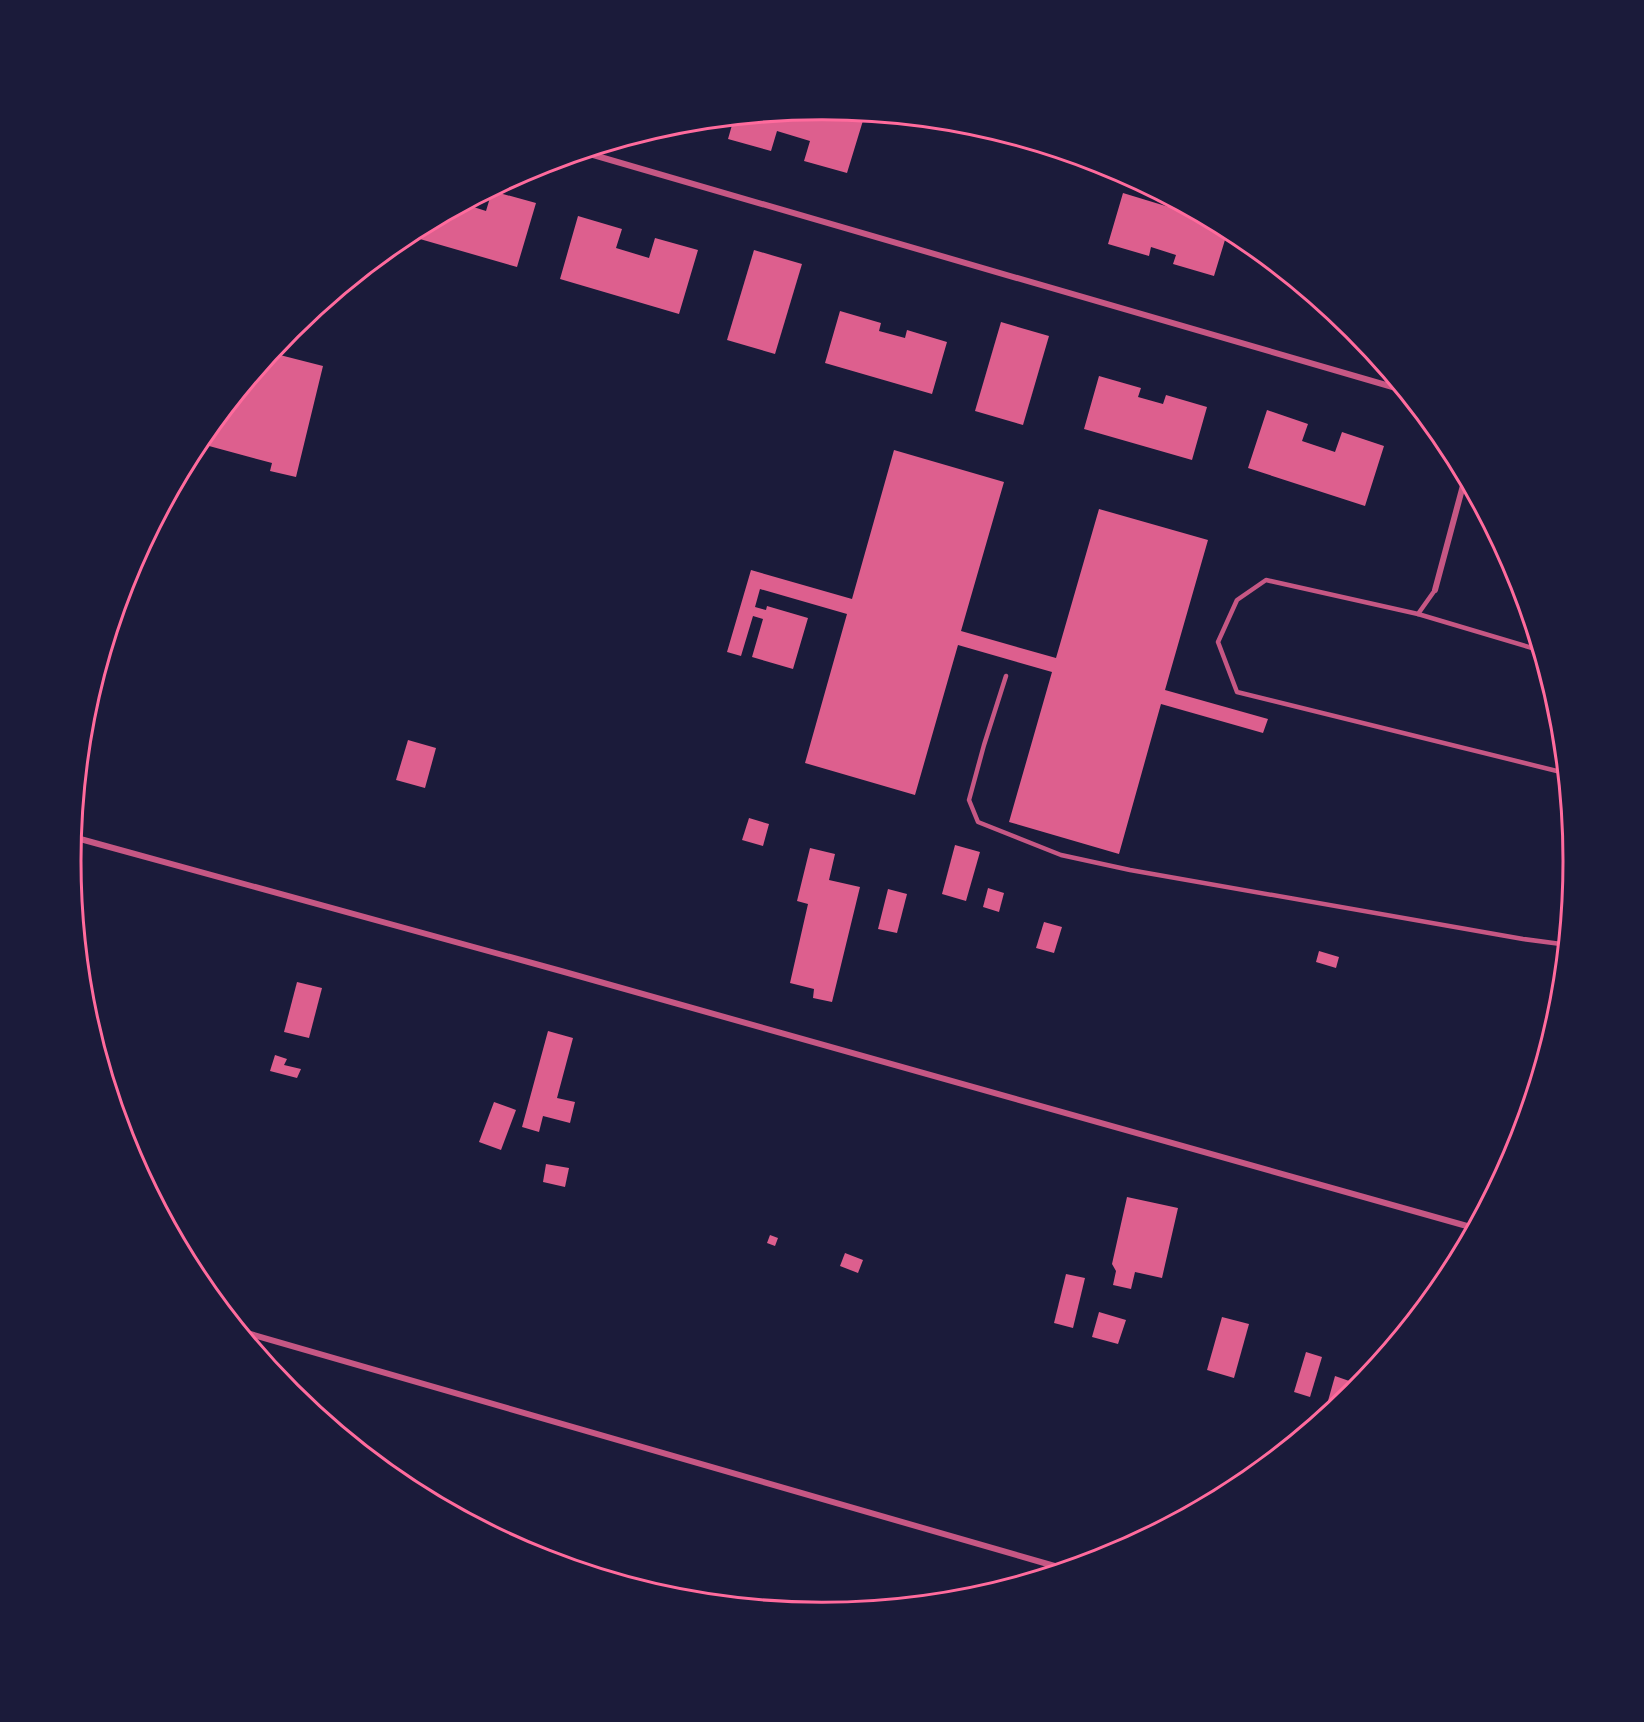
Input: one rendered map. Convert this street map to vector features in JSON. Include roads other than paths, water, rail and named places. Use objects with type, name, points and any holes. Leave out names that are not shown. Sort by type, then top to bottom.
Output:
[{"type":"street","points":[[596,155],[1391,386]]},
{"type":"street","points":[[1435,590],[1462,488]]},
{"type":"street","points":[[82,839],[561,970],[1467,1226]]},
{"type":"street","points":[[252,1335],[1052,1565]]},
{"type":"lane","points":[[1532,648],[1418,614],[1266,580],[1237,600],[1218,642],[1237,692],[1558,771]]},
{"type":"lane","points":[[1418,614],[1435,590]]},
{"type":"lane","points":[[1006,676],[969,800],[978,822],[1061,855],[1130,870],[1558,944]]}]
